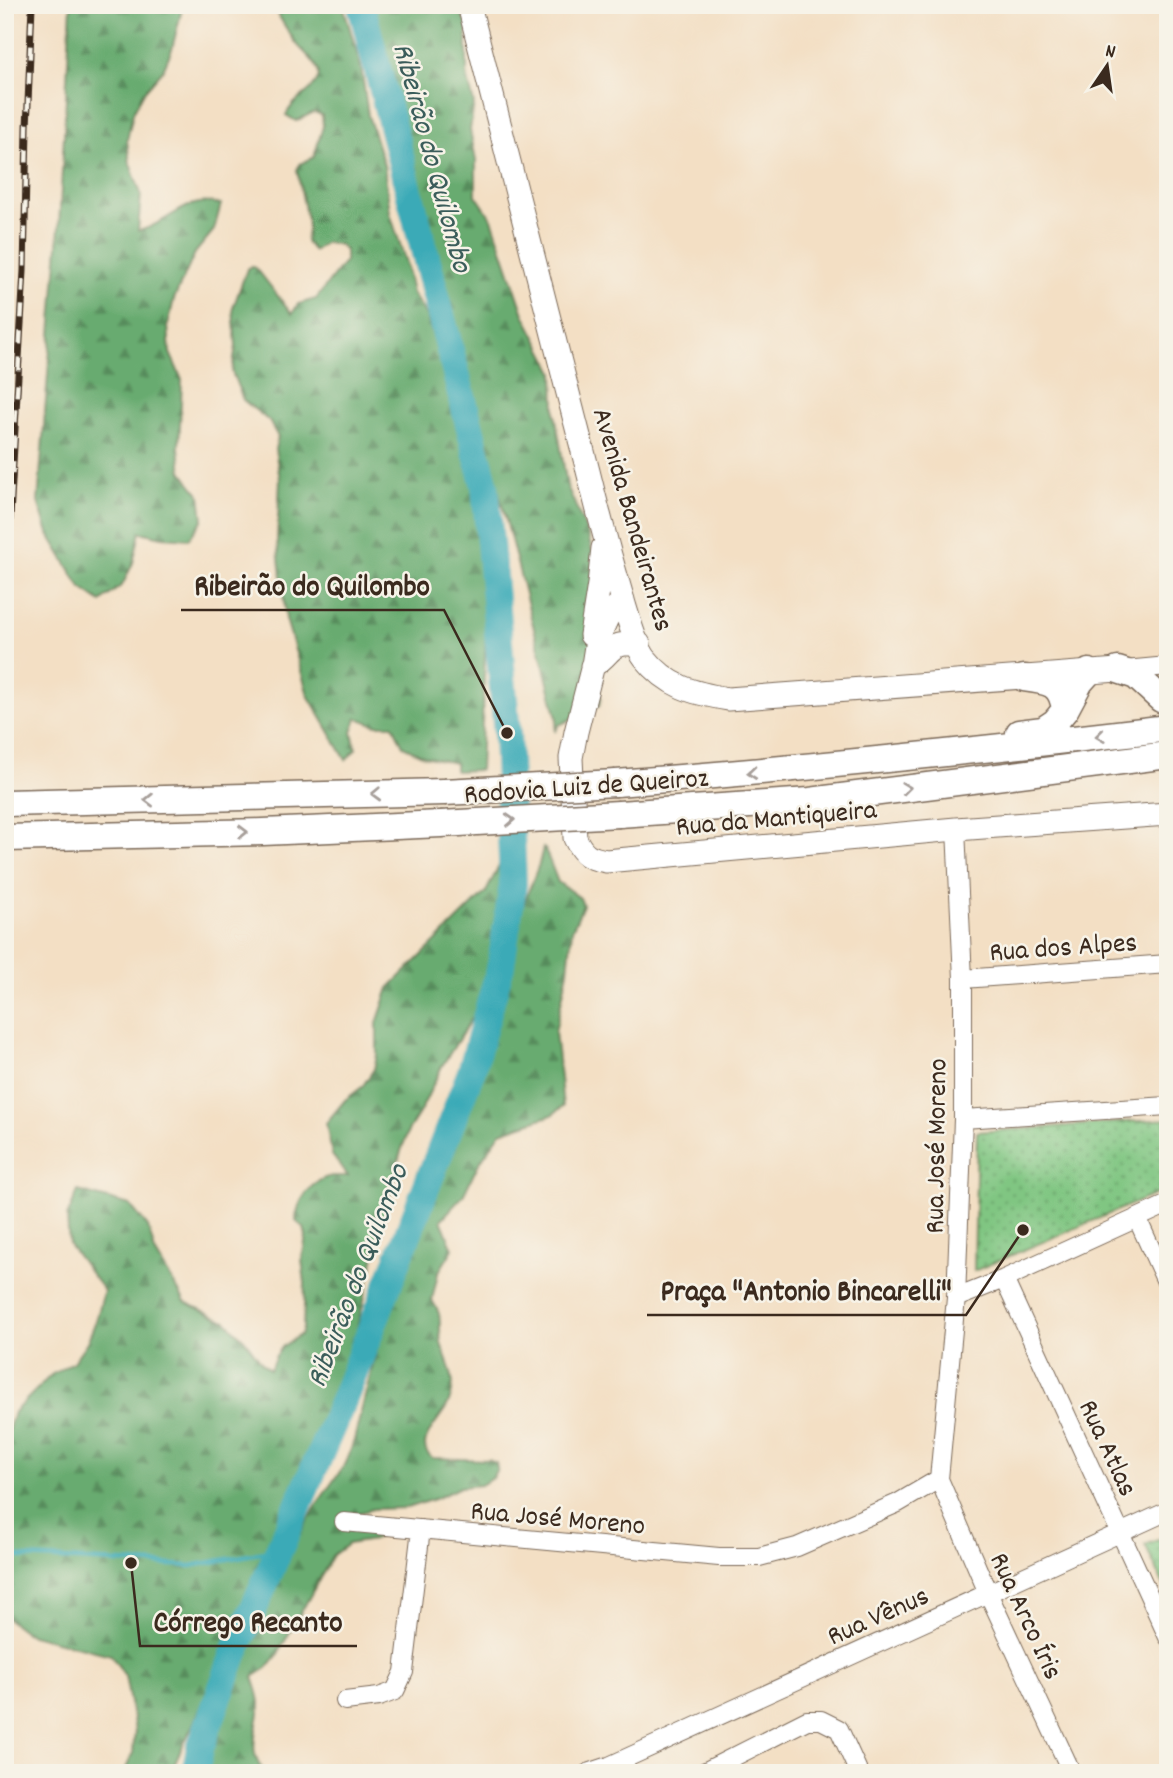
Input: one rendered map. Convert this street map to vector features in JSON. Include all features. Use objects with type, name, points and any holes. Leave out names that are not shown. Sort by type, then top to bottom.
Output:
[{"type":"highway","points":[[1118,670],[1136,676],[1168,702]]},
{"type":"highway","points":[[785,769],[885,750],[1043,730],[1055,722],[1065,710],[1073,692],[1089,672]]},
{"type":"highway","points":[[1024,678],[1040,680],[1058,689],[1063,697],[1065,710]]},
{"type":"highway","name":"Rodovia Luiz de Queiroz","points":[[17,803],[444,792],[616,783],[1010,747],[1168,728]]},
{"type":"highway","name":"Rodovia Luiz de Queiroz","points":[[16,838],[263,832],[441,824],[810,801],[1168,755]]},
{"type":"main road","name":"Avenida Bandeirantes","points":[[469,5],[604,534],[639,644],[644,656],[660,674],[677,686],[694,693],[728,699],[1118,670]]},
{"type":"main road","points":[[604,534],[589,654],[593,666],[615,645],[639,644]]},
{"type":"main road","name":"Rua da Mantiqueira","points":[[625,606],[612,611],[597,639],[571,758],[575,838],[580,850],[592,859],[606,861],[956,829],[1168,814]]},
{"type":"street","points":[[1118,670],[1168,666]]},
{"type":"street","name":"Rua José Moreno","points":[[344,1522],[719,1557],[759,1557],[797,1548],[898,1503],[939,1479],[956,1298],[963,1119],[962,979],[956,829]]},
{"type":"street","name":"Rua dos Alpes","points":[[962,979],[1168,964]]},
{"type":"street","points":[[963,1119],[1168,1106]]},
{"type":"street","points":[[956,1298],[1168,1204]]},
{"type":"street","points":[[1137,1218],[1168,1286]]},
{"type":"street","name":"Rua Atlas","points":[[1004,1279],[1168,1637]]},
{"type":"street","name":"Rua Arco Íris","points":[[939,1479],[988,1593],[1072,1773]]},
{"type":"street","name":"Rua Vênus","points":[[588,1773],[609,1766],[1168,1511]]},
{"type":"street","points":[[345,1701],[379,1697],[395,1691],[404,1672],[421,1529]]},
{"type":"street","points":[[702,1773],[807,1720],[821,1720],[839,1729],[859,1773]]},
{"type":"green space","points":[[71,5],[183,5],[172,49],[163,70],[143,93],[133,113],[127,140],[130,164],[141,194],[138,231],[191,205],[221,204],[214,230],[195,253],[174,299],[168,325],[170,353],[182,380],[179,448],[182,472],[200,495],[203,519],[189,539],[140,532],[133,563],[123,584],[101,602],[81,588],[48,533],[38,502],[58,245]]},
{"type":"green space","points":[[273,5],[343,5],[361,67],[368,115],[384,165],[390,213],[406,263],[412,293],[426,315],[436,345],[449,371],[483,477],[497,532],[499,560],[496,592],[486,631],[480,770],[455,771],[455,763],[424,756],[403,746],[393,725],[376,725],[357,718],[352,732],[356,749],[346,760],[308,695],[286,619],[277,541],[280,479],[275,449],[278,437],[269,421],[243,400],[232,372],[236,346],[233,308],[247,269],[252,266],[292,314],[298,304],[316,299],[345,261],[345,250],[340,245],[326,242],[314,251],[306,242],[308,225],[297,170],[300,164],[314,157],[323,126],[322,115],[314,112],[296,121],[286,115],[319,77],[313,61],[296,43]]},
{"type":"green space","points":[[373,5],[457,5],[467,25],[467,75],[474,104],[470,130],[476,160],[476,195],[492,219],[524,314],[554,372],[555,413],[567,486],[587,532],[598,572],[590,659],[601,698],[599,706],[559,725],[555,732],[557,718]]},
{"type":"green space","points":[[543,848],[558,882],[580,898],[583,905],[572,930],[568,971],[555,1032],[563,1106],[552,1115],[501,1132],[478,1165],[463,1196],[441,1220],[453,1249],[438,1273],[432,1300],[439,1314],[441,1342],[453,1387],[448,1404],[426,1439],[427,1453],[433,1458],[488,1460],[496,1463],[497,1469],[492,1478],[481,1485],[460,1487],[407,1508],[373,1509],[351,1515],[382,1534],[373,1540],[348,1544],[333,1555],[276,1657],[267,1668],[253,1677],[260,1704],[254,1750],[260,1766],[267,1773],[205,1773],[223,1702],[268,1587],[283,1566],[319,1501],[346,1463],[378,1344],[381,1320],[418,1173]]},
{"type":"green space","points":[[509,854],[511,877],[508,906],[491,979],[482,1002],[442,1066],[409,1129],[400,1154],[358,1324],[353,1373],[347,1399],[176,1760],[173,1773],[124,1773],[133,1753],[135,1730],[125,1676],[111,1655],[28,1634],[5,1617],[5,1441],[14,1412],[51,1375],[73,1362],[87,1342],[104,1291],[69,1245],[67,1217],[78,1191],[130,1205],[148,1227],[155,1252],[185,1302],[226,1321],[270,1370],[283,1346],[301,1334],[303,1327],[305,1283],[302,1260],[306,1236],[304,1228],[296,1221],[299,1206],[307,1192],[318,1182],[332,1176],[348,1176],[332,1155],[326,1123],[345,1100],[362,1087],[374,1069],[377,1023],[389,988],[486,892],[503,858]]},
{"type":"green space","points":[[1168,1119],[1168,1189],[974,1271],[977,1132]]},
{"type":"green space","points":[[1168,1536],[1168,1594],[1145,1545]]},
{"type":"waterway","name":"Ribeirão do Quilombo","points":[[195,1773],[200,1748],[235,1652],[343,1401],[471,1072],[501,965],[513,884],[507,733],[485,486],[361,5]]},
{"type":"waterway","points":[[5,1556],[191,1566],[280,1549]]},
{"type":"railway","points":[[5,604],[24,271],[32,5]]},
{"type":"place","name":"Ribeirão do Quilombo","points":[[507,733]]},
{"type":"place","name":"Praça \"Antonio Bincarelli\"","points":[[1023,1230]]},
{"type":"place","name":"Córrego Recanto","points":[[131,1563]]}]
